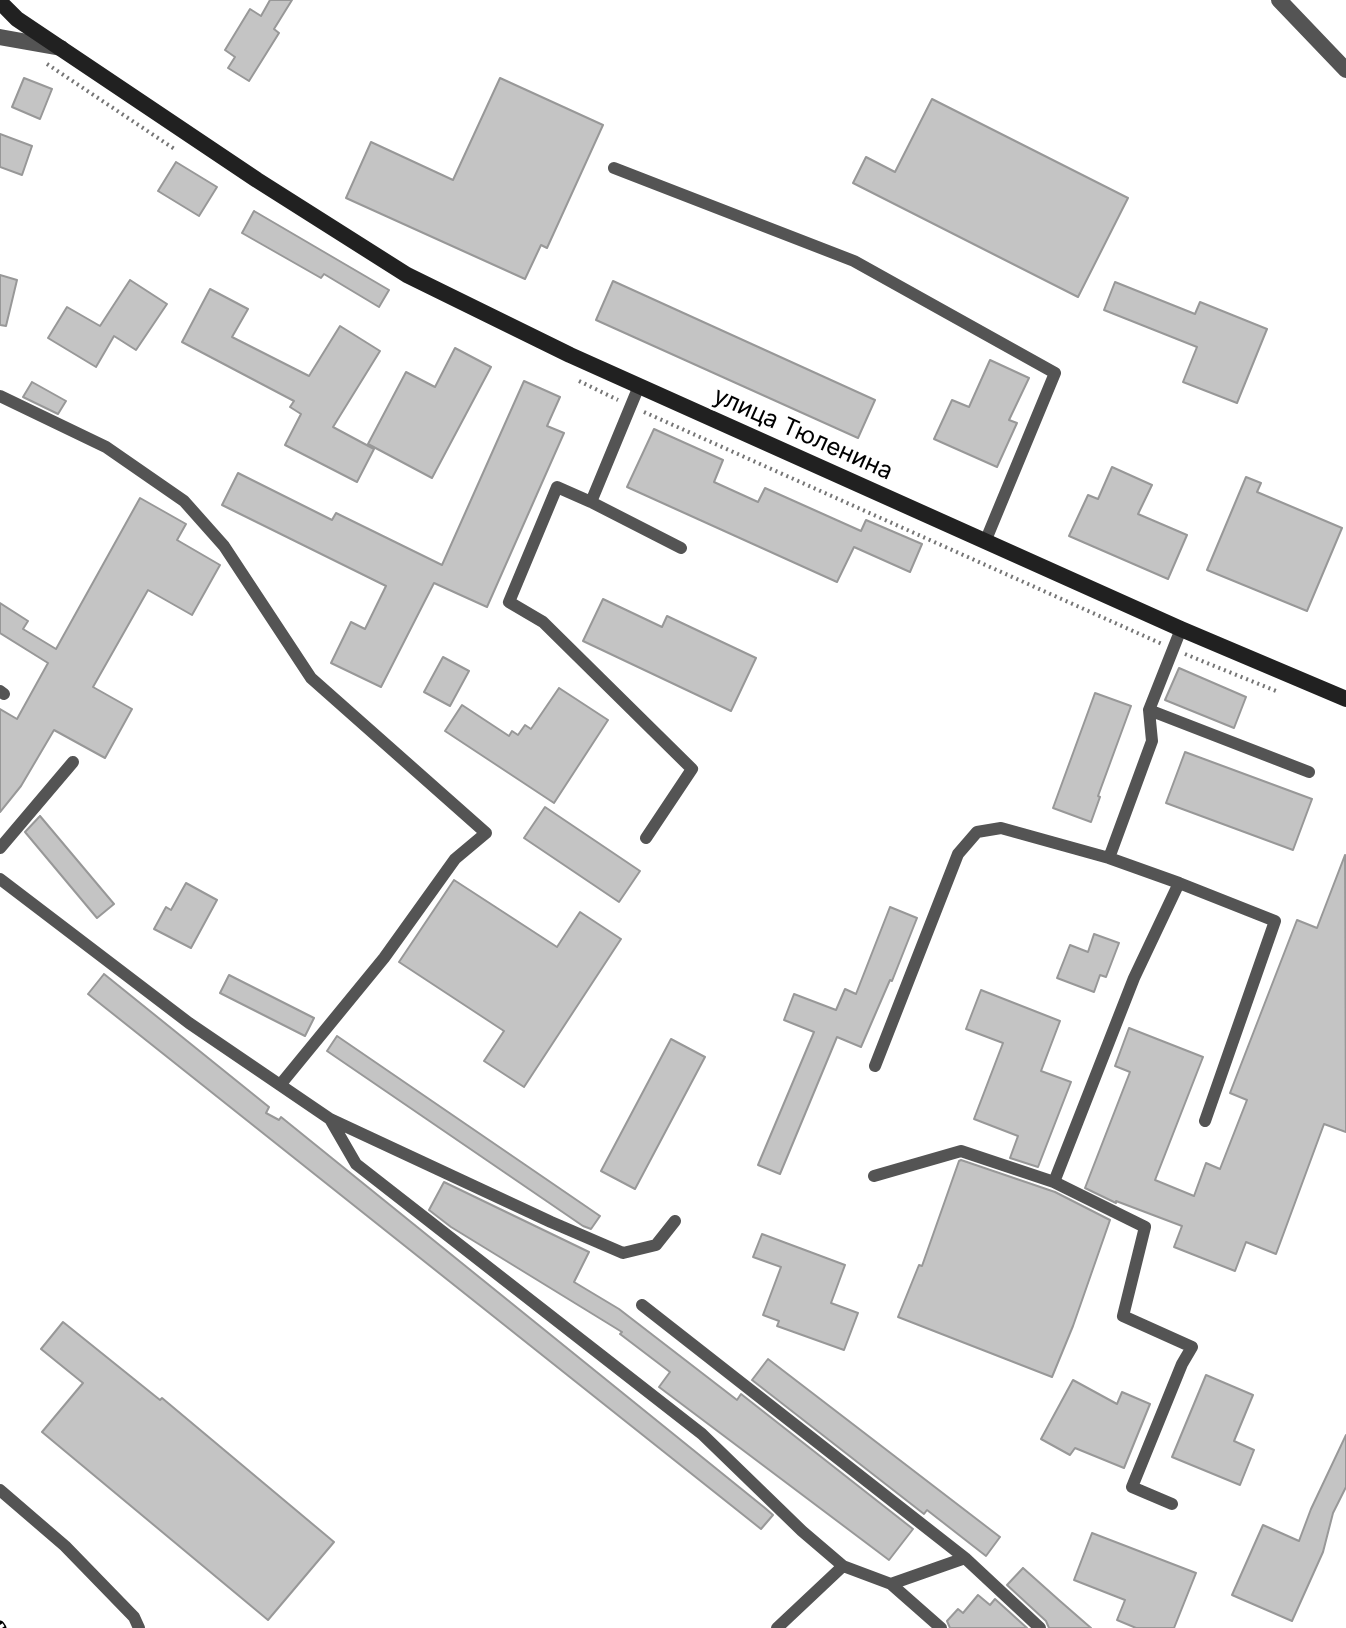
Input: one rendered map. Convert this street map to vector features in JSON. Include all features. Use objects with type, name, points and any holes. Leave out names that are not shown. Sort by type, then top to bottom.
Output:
[{"type":"main road","name":"улица Тюленина","points":[[0,2],[17,19],[257,180],[407,275],[570,355],[1181,629],[1346,699]]},
{"type":"street","points":[[1279,0],[1346,70]]},
{"type":"street","points":[[0,37],[62,48]]},
{"type":"lane","points":[[614,168],[854,261],[1055,373],[985,542]]},
{"type":"lane","points":[[591,502],[639,386]]},
{"type":"lane","points":[[0,396],[106,447],[184,501],[224,546],[311,678],[486,833],[455,859],[384,958],[280,1085]]},
{"type":"lane","points":[[646,838],[692,769],[543,622],[509,602],[557,487],[681,548]]},
{"type":"lane","points":[[1109,858],[1152,741],[1149,710],[1181,629]]},
{"type":"lane","points":[[1149,710],[1309,772]]},
{"type":"lane","points":[[0,848],[73,762]]},
{"type":"lane","points":[[875,1066],[958,854],[977,832],[1001,828],[1109,858],[1275,921],[1205,1121]]},
{"type":"lane","points":[[0,879],[189,1023],[330,1119],[623,1253],[656,1245],[675,1221]]},
{"type":"lane","points":[[1054,1182],[1134,978],[1179,883]]},
{"type":"lane","points":[[330,1119],[356,1164],[702,1434],[802,1531],[843,1566],[891,1584],[941,1628]]},
{"type":"lane","points":[[874,1176],[961,1151],[1054,1182],[1145,1227],[1123,1316],[1192,1347],[1182,1364],[1132,1487],[1172,1504]]},
{"type":"lane","points":[[642,1305],[965,1558],[1040,1628]]},
{"type":"lane","points":[[0,1490],[65,1546],[134,1617],[139,1628]]},
{"type":"lane","points":[[891,1584],[965,1558]]},
{"type":"lane","points":[[777,1628],[843,1566]]},
{"type":"building","points":[[270,0],[292,0],[274,29],[279,33],[249,81],[228,68],[235,57],[225,50],[250,9],[261,16]]},
{"type":"building","points":[[24,78],[52,89],[40,119],[12,107]]},
{"type":"building","points":[[500,78],[603,125],[547,248],[541,245],[525,279],[346,198],[371,142],[453,180]]},
{"type":"building","points":[[932,99],[1128,198],[1078,297],[853,183],[866,157],[895,172]]},
{"type":"building","points":[[0,134],[32,146],[22,175],[0,167]]},
{"type":"building","points":[[176,162],[217,187],[199,216],[158,191]]},
{"type":"building","points":[[254,211],[389,290],[379,307],[324,274],[321,278],[242,233]]},
{"type":"building","points":[[0,275],[17,280],[6,326],[0,325]]},
{"type":"building","points":[[130,280],[167,304],[136,350],[114,336],[96,367],[48,338],[67,307],[100,326]]},
{"type":"building","points":[[613,281],[875,400],[858,438],[596,320]]},
{"type":"building","points":[[1115,282],[1195,314],[1200,302],[1267,329],[1237,403],[1183,382],[1197,347],[1104,310]]},
{"type":"building","points":[[210,289],[248,309],[232,337],[309,376],[340,326],[380,351],[333,427],[374,449],[357,482],[285,445],[301,414],[290,407],[294,401],[182,342]]},
{"type":"building","points":[[455,348],[491,367],[432,478],[368,444],[406,372],[435,387]]},
{"type":"building","points":[[990,360],[1029,378],[1009,420],[1017,423],[997,467],[934,439],[952,400],[969,407]]},
{"type":"building","points":[[524,381],[560,397],[547,426],[564,433],[487,607],[434,583],[381,687],[331,663],[351,622],[365,629],[386,586],[222,505],[238,473],[332,520],[336,513],[442,565]]},
{"type":"building","points":[[32,382],[66,401],[58,414],[23,397]]},
{"type":"building","points":[[654,429],[723,460],[714,482],[758,502],[765,488],[861,531],[866,520],[922,544],[910,572],[854,547],[837,582],[627,487]]},
{"type":"building","points":[[1112,467],[1152,485],[1138,514],[1187,535],[1168,579],[1069,536],[1088,495],[1098,499]]},
{"type":"building","points":[[1246,477],[1261,483],[1257,492],[1342,528],[1307,611],[1207,570]]},
{"type":"building","points":[[140,498],[186,524],[177,540],[220,565],[192,615],[148,590],[93,687],[132,709],[105,758],[54,730],[21,786],[0,812],[0,709],[17,719],[48,663],[0,633],[0,603],[28,621],[23,629],[56,649]]},
{"type":"building","points":[[603,599],[662,627],[667,616],[756,658],[731,711],[583,641]]},
{"type":"building","points":[[443,657],[469,671],[450,706],[424,692]]},
{"type":"building","points":[[1179,668],[1246,697],[1234,728],[1165,700]]},
{"type":"building","points":[[559,688],[608,720],[554,803],[445,731],[462,705],[509,736],[512,731],[518,735],[525,725],[531,729]]},
{"type":"building","points":[[1095,693],[1131,706],[1091,822],[1053,808]]},
{"type":"building","points":[[1185,752],[1312,799],[1293,850],[1166,803]]},
{"type":"building","points":[[545,807],[640,871],[619,902],[524,838]]},
{"type":"building","points":[[40,816],[114,904],[97,918],[25,832]]},
{"type":"building","points":[[1345,855],[1346,1132],[1324,1124],[1276,1254],[1246,1242],[1235,1271],[1174,1247],[1182,1226],[1116,1203],[1085,1188],[1130,1072],[1115,1066],[1129,1028],[1203,1057],[1155,1180],[1194,1196],[1206,1163],[1220,1169],[1247,1100],[1230,1093],[1297,920],[1317,928]]},
{"type":"building","points":[[454,880],[557,947],[580,912],[621,939],[524,1087],[484,1061],[504,1031],[399,962]]},
{"type":"building","points":[[186,883],[217,900],[191,948],[154,929],[166,907],[171,910]]},
{"type":"building","points":[[890,907],[917,918],[861,1047],[837,1037],[780,1174],[758,1165],[814,1032],[784,1020],[794,994],[836,1010],[845,989],[856,994]]},
{"type":"building","points":[[1094,934],[1119,943],[1106,977],[1100,975],[1094,992],[1057,978],[1070,945],[1088,952]]},
{"type":"building","points":[[104,974],[269,1107],[266,1113],[279,1120],[281,1117],[773,1515],[761,1529],[88,994]]},
{"type":"building","points":[[229,975],[314,1018],[305,1036],[220,993]]},
{"type":"building","points":[[981,990],[1060,1021],[1041,1071],[1071,1082],[1038,1167],[1010,1158],[1018,1136],[974,1119],[1003,1043],[966,1029]]},
{"type":"building","points":[[337,1036],[600,1216],[591,1229],[327,1051]]},
{"type":"building","points":[[671,1039],[705,1057],[635,1189],[601,1171]]},
{"type":"building","points":[[961,1160],[1055,1192],[1110,1220],[1052,1377],[898,1317],[919,1265],[922,1266]]},
{"type":"building","points":[[444,1182],[589,1252],[574,1282],[619,1309],[737,1400],[741,1394],[913,1529],[889,1560],[659,1387],[670,1372],[620,1334],[622,1332],[451,1227],[429,1210]]},
{"type":"building","points":[[762,1234],[845,1265],[831,1303],[858,1313],[844,1350],[777,1326],[779,1321],[763,1315],[781,1267],[753,1257]]},
{"type":"building","points":[[63,1322],[160,1400],[162,1398],[334,1542],[268,1620],[42,1432],[83,1383],[41,1349]]},
{"type":"building","points":[[768,1359],[1000,1537],[986,1556],[927,1510],[924,1514],[752,1380]]},
{"type":"building","points":[[1206,1375],[1253,1395],[1234,1441],[1254,1450],[1240,1485],[1172,1457]]},
{"type":"building","points":[[1073,1380],[1117,1404],[1122,1392],[1150,1404],[1124,1468],[1075,1448],[1070,1455],[1041,1439]]},
{"type":"building","points":[[1346,1435],[1346,1487],[1333,1513],[1323,1552],[1292,1621],[1232,1595],[1263,1525],[1299,1541]]},
{"type":"building","points":[[1092,1533],[1196,1573],[1174,1628],[1136,1628],[1117,1620],[1125,1600],[1074,1580]]},
{"type":"building","points":[[1023,1568],[1091,1628],[1049,1628],[1046,1621],[1007,1585]]},
{"type":"building","points":[[978,1595],[990,1605],[995,1599],[1027,1628],[950,1628],[947,1621],[958,1609],[963,1613]]}]
